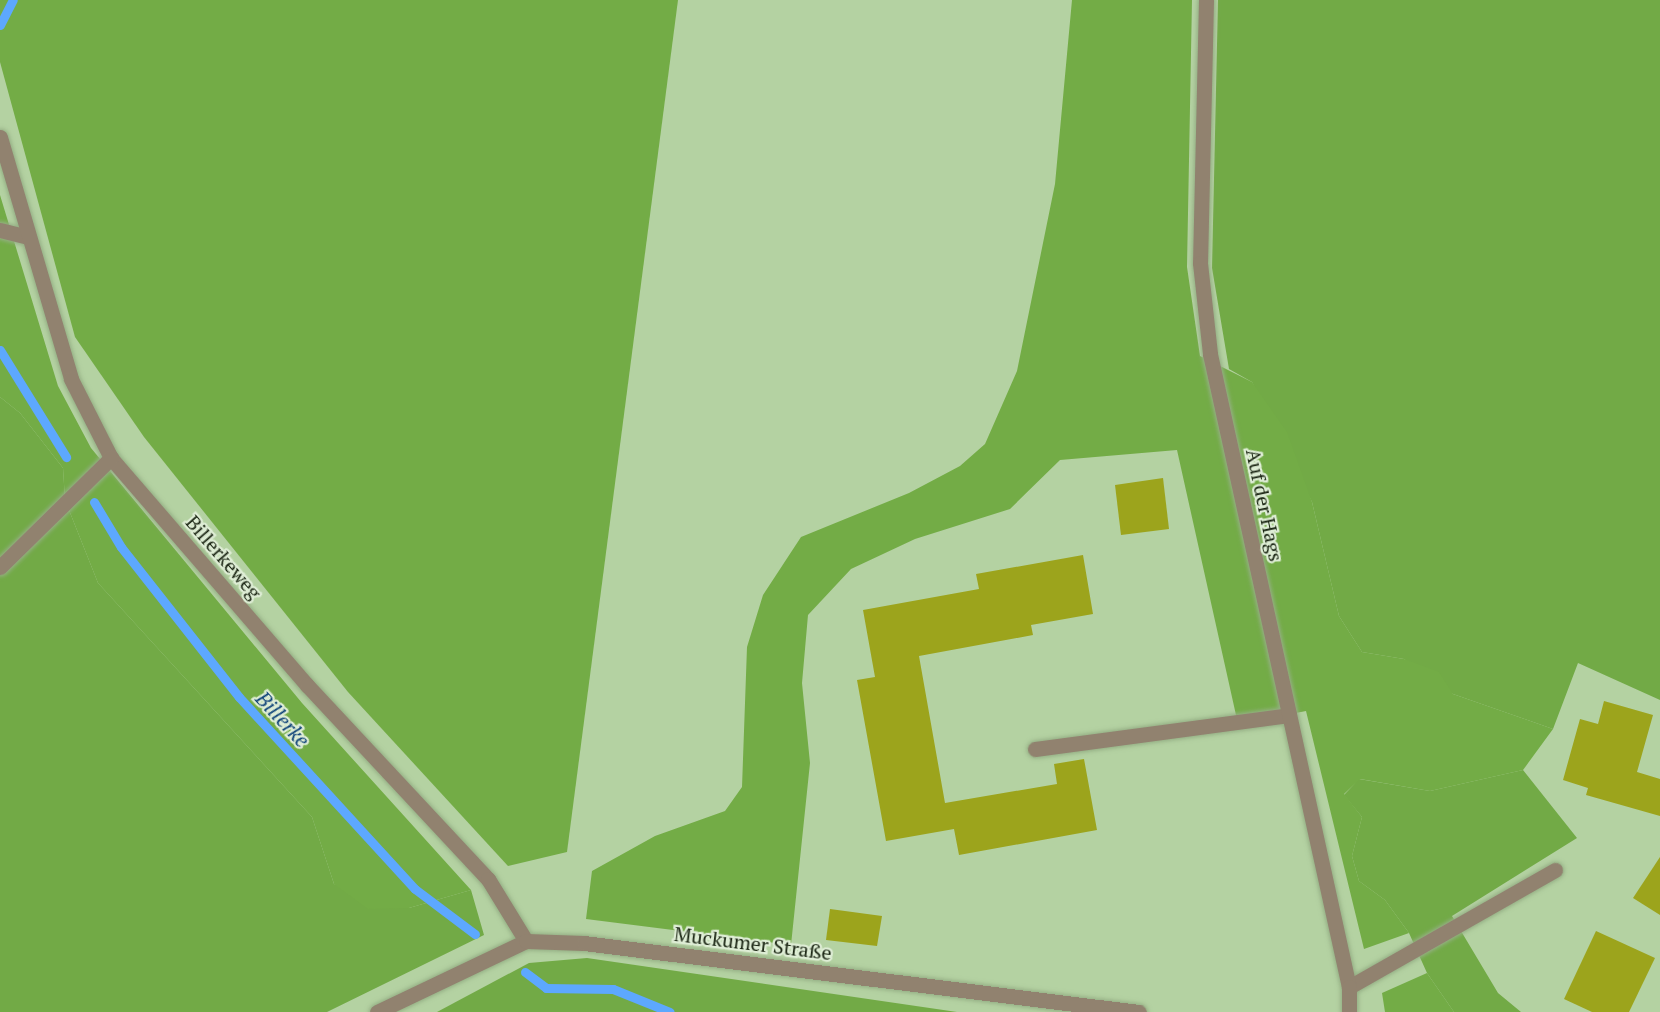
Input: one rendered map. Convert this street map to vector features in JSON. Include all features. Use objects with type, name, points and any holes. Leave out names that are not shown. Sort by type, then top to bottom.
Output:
[{"type":"street","name":"Auf der Hags","points":[[1206,0],[1200,263],[1210,354],[1349,987],[1349,1012]]},
{"type":"street","name":"Billerkeweg","points":[[0,137],[71,379],[111,458],[307,686],[488,879],[526,942]]},
{"type":"street","points":[[0,230],[28,237]]},
{"type":"street","points":[[0,567],[111,458]]},
{"type":"street","points":[[1035,749],[1289,715]]},
{"type":"street","points":[[1349,987],[1555,870]]},
{"type":"street","name":"Muckumer Straße","points":[[377,1012],[526,942],[584,943],[1139,1012]]},
{"type":"green space","points":[[0,0],[678,0],[567,852],[508,866],[348,692],[144,437],[75,337],[0,62]]},
{"type":"green space","points":[[1072,0],[1192,0],[1187,267],[1200,356],[1252,382],[1287,432],[1312,502],[1339,616],[1362,652],[1404,659],[1439,672],[1453,694],[1553,729],[1523,770],[1430,791],[1360,779],[1344,794],[1362,817],[1352,856],[1359,881],[1385,900],[1409,933],[1364,949],[1306,711],[1238,724],[1177,450],[1060,460],[1010,509],[915,539],[851,569],[808,615],[802,683],[810,763],[791,945],[586,919],[592,871],[655,836],[725,811],[742,787],[747,647],[763,595],[801,537],[909,493],[960,466],[985,444],[1017,371],[1055,184]]},
{"type":"green space","points":[[1218,0],[1660,0],[1660,700],[1578,663],[1553,729],[1453,694],[1404,659],[1362,652],[1339,616],[1312,502],[1252,382],[1229,369],[1212,268]]},
{"type":"green space","points":[[0,195],[58,386],[91,448],[302,703],[471,890],[409,908],[368,909],[334,884],[312,817],[98,583],[65,500],[63,468],[20,413],[0,397]]},
{"type":"green space","points":[[0,397],[20,413],[63,468],[65,500],[98,583],[312,817],[334,884],[409,908],[471,890],[484,935],[327,1012],[0,1012]]},
{"type":"green space","points":[[1523,770],[1577,838],[1452,916],[1498,993],[1521,1012],[1454,1012],[1427,973],[1409,933],[1385,900],[1359,881],[1352,856],[1362,817],[1344,795],[1359,779],[1430,791]]},
{"type":"green space","points":[[587,958],[957,1012],[437,1012],[529,963]]},
{"type":"green space","points":[[1427,973],[1454,1012],[1385,1012],[1382,993]]},
{"type":"building","points":[[1163,478],[1169,529],[1121,535],[1115,485]]},
{"type":"building","points":[[1083,555],[1093,614],[1031,625],[1033,635],[919,656],[945,803],[1057,784],[1054,764],[1084,759],[1097,830],[959,855],[954,829],[886,841],[857,680],[875,677],[863,610],[979,589],[976,574]]},
{"type":"building","points":[[1604,701],[1653,715],[1637,772],[1660,779],[1660,816],[1586,795],[1588,788],[1563,780],[1580,719],[1598,724]]},
{"type":"building","points":[[1660,857],[1660,915],[1633,898]]},
{"type":"building","points":[[830,909],[882,916],[877,946],[826,940]]},
{"type":"building","points":[[1596,931],[1655,958],[1629,1012],[1592,1012],[1564,999]]},
{"type":"waterway","name":"Billerke","points":[[0,25],[13,0]]},
{"type":"waterway","name":"Billerke","points":[[0,350],[66,457]]},
{"type":"waterway","name":"Billerke","points":[[94,502],[121,547],[239,697],[415,889],[475,934]]},
{"type":"waterway","name":"Billerke","points":[[525,972],[546,988],[613,989],[670,1012]]}]
